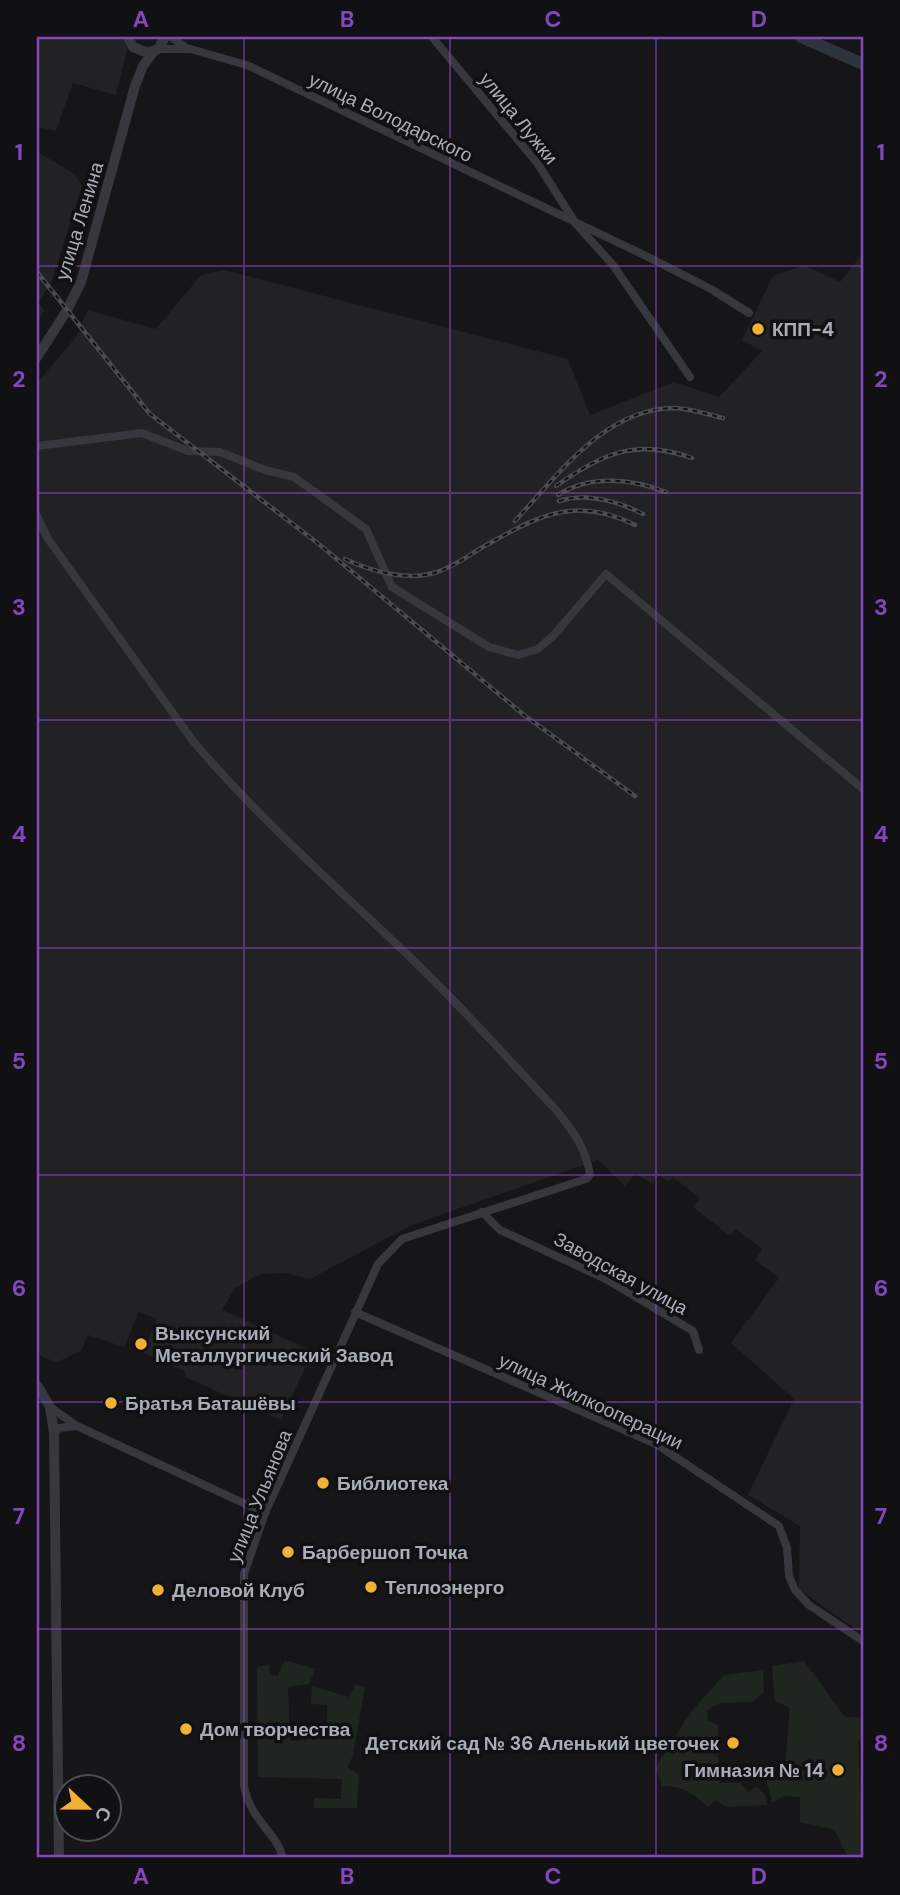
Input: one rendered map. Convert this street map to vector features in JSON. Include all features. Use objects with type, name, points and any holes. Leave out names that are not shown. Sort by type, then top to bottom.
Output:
[{"type":"street","points":[[135,86],[144,66],[165,37]]},
{"type":"street","points":[[171,37],[190,49]]},
{"type":"street","name":"улица Лужки","points":[[432,37],[538,164],[576,224]]},
{"type":"street","points":[[130,42],[143,52],[190,49]]},
{"type":"street","points":[[130,42],[136,61],[135,86]]},
{"type":"street","name":"улица Володарского","points":[[190,49],[247,65],[711,289],[749,313]]},
{"type":"street","name":"улица Ленина","points":[[37,357],[66,312],[86,268],[135,86]]},
{"type":"street","points":[[576,224],[613,265],[690,377]]},
{"type":"street","points":[[37,446],[142,433],[188,451],[220,452],[294,477],[366,529],[392,587],[489,648],[518,655],[538,649],[554,635],[606,574],[863,789]]},
{"type":"street","name":"улица Ульянова","points":[[37,516],[48,539],[192,741],[284,840],[416,962],[575,1132],[588,1163],[590,1175],[586,1179],[402,1239],[378,1264],[265,1513],[243,1585],[244,1786],[250,1810],[277,1843],[283,1858]]},
{"type":"street","name":"Заводская улица","points":[[482,1212],[500,1230],[584,1267],[693,1331],[699,1350]]},
{"type":"street","name":"улица Жилкооперации","points":[[355,1312],[656,1444],[680,1459],[779,1526],[787,1548],[789,1576],[795,1590],[809,1605],[863,1641]]},
{"type":"street","points":[[37,1385],[50,1407],[54,1433],[59,1858]]},
{"type":"street","points":[[50,1407],[78,1426],[265,1513]]},
{"type":"street","points":[[54,1433],[59,1428],[78,1426]]},
{"type":"shaded area","points":[[37,37],[130,37],[116,95],[73,83],[56,131],[37,127]]},
{"type":"shaded area","points":[[37,152],[75,174],[82,186],[50,286],[37,303]]},
{"type":"shaded area","points":[[863,253],[863,1625],[858,1631],[799,1589],[800,1526],[748,1495],[794,1399],[731,1343],[779,1278],[755,1260],[762,1249],[736,1229],[730,1236],[693,1207],[700,1198],[673,1177],[669,1182],[659,1175],[652,1184],[636,1173],[625,1186],[598,1160],[412,1225],[310,1279],[285,1273],[260,1274],[235,1288],[222,1310],[313,1351],[281,1420],[185,1377],[186,1372],[143,1353],[157,1319],[139,1312],[124,1347],[88,1335],[81,1351],[57,1362],[42,1357],[37,1351],[37,383],[76,337],[88,310],[156,329],[201,275],[224,270],[568,359],[590,415],[674,382],[719,397],[762,351],[742,340],[773,276],[804,265],[840,282]]},
{"type":"shaded area","points":[[37,303],[45,310],[37,322]]},
{"type":"shaded area","points":[[285,1660],[315,1669],[309,1684],[288,1687],[290,1741],[302,1740],[308,1732],[327,1723],[327,1705],[311,1704],[312,1686],[349,1697],[356,1684],[365,1687],[353,1755],[348,1767],[359,1775],[357,1808],[314,1808],[314,1798],[341,1799],[342,1779],[258,1777],[257,1667],[269,1664],[270,1675],[278,1676]]},
{"type":"shaded area","points":[[804,1661],[845,1717],[863,1718],[863,1740],[858,1741],[863,1858],[848,1858],[835,1830],[800,1822],[800,1797],[785,1796],[772,1802],[766,1779],[784,1776],[790,1708],[775,1701],[772,1666]]},
{"type":"shaded area","points":[[763,1670],[764,1692],[752,1702],[721,1703],[707,1710],[708,1721],[718,1725],[719,1783],[741,1783],[748,1792],[757,1786],[766,1797],[767,1805],[727,1807],[715,1800],[708,1807],[687,1791],[662,1786],[655,1768],[691,1712],[724,1675]]},
{"type":"waterway","points":[[801,37],[863,64]]},
{"type":"railway","points":[[37,272],[150,414],[320,545],[524,715],[635,796]]},
{"type":"railway","points":[[515,521],[585,447],[627,419],[650,411],[675,408],[723,418]]},
{"type":"railway","points":[[556,486],[589,465],[621,452],[654,449],[692,458]]},
{"type":"railway","points":[[558,495],[570,488],[597,481],[639,484],[666,492]]},
{"type":"railway","points":[[559,501],[581,497],[602,499],[643,514]]},
{"type":"railway","points":[[345,559],[388,574],[423,575],[449,567],[527,524],[561,512],[596,512],[635,525]]},
{"type":"place","name":"КПП-4","points":[[758,329]]},
{"type":"place","name":"Выксунский Металлургический Завод","points":[[141,1344]]},
{"type":"place","name":"Братья Баташёвы","points":[[111,1403]]},
{"type":"place","name":"Библиотека","points":[[323,1483]]},
{"type":"place","name":"Барбершоп Точка","points":[[288,1552]]},
{"type":"place","name":"Теплоэнерго","points":[[371,1587]]},
{"type":"place","name":"Деловой Клуб","points":[[158,1590]]},
{"type":"place","name":"Дом творчества","points":[[186,1729]]},
{"type":"place","name":"Детский сад № 36 Аленький цветочек","points":[[733,1743]]},
{"type":"place","name":"Гимназия № 14","points":[[838,1770]]}]
